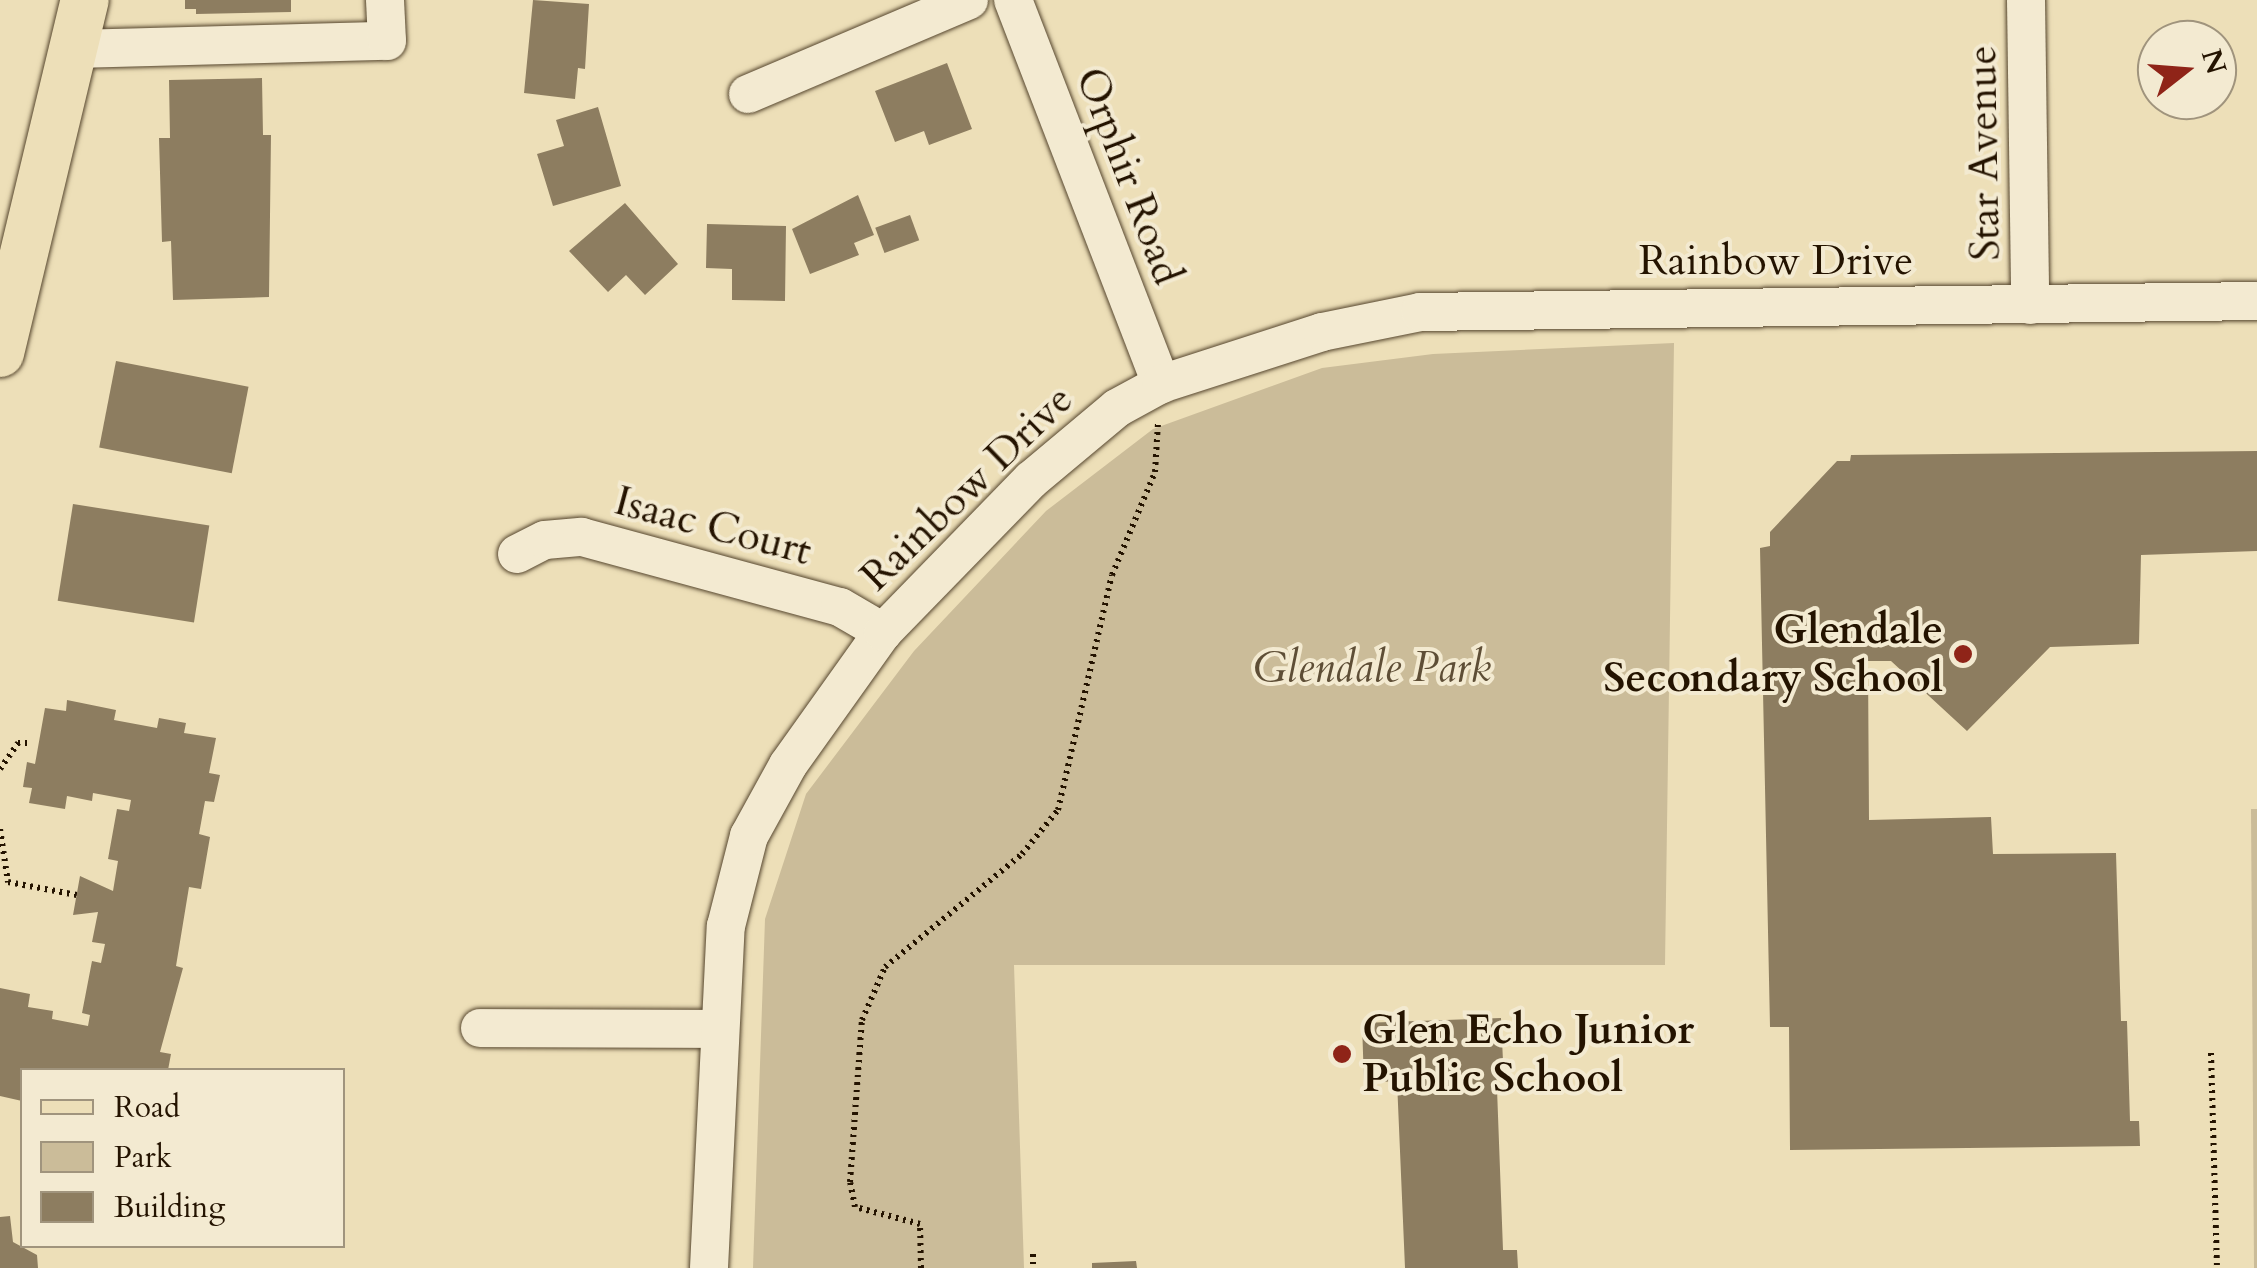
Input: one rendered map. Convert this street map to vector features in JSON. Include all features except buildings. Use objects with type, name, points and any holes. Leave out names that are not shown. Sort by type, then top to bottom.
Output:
[{"type":"main road","points":[[0,353],[86,0]]},
{"type":"street","points":[[75,50],[387,41],[386,0]]},
{"type":"street","points":[[748,94],[968,0]]},
{"type":"street","name":"Orphir Road","points":[[1013,0],[1161,384]]},
{"type":"street","name":"Star Avenue","points":[[2026,0],[2030,305]]},
{"type":"street","name":"Rainbow Drive","points":[[710,1268],[718,1029],[726,926],[749,836],[830,700],[883,632],[1031,480],[1117,408],[1161,384],[1322,332],[1420,312],[2257,301]]},
{"type":"street","name":"Isaac Court","points":[[517,554],[545,540],[582,538],[840,607],[883,632]]},
{"type":"street","points":[[480,1028],[718,1029]]},
{"type":"path","points":[[921,1268],[920,1224],[855,1206],[850,1182],[862,1020],[885,967],[1022,854],[1058,810],[1112,575],[1155,472],[1161,384]]},
{"type":"path","points":[[0,769],[18,743],[26,744]]},
{"type":"path","points":[[0,829],[4,884],[77,894]]},
{"type":"path","points":[[2210,1053],[2217,1268]]},
{"type":"path","points":[[1033,1254],[1033,1268]]},
{"type":"green space","name":"Glendale Park","points":[[1674,343],[1665,965],[1014,965],[1024,1268],[753,1268],[765,919],[806,794],[914,651],[1046,511],[1153,429],[1322,368],[1433,354]]},
{"type":"green space","points":[[2251,809],[2257,809],[2257,1268],[2254,1268]]},
{"type":"place","name":"Glendale Secondary School","points":[[1963,654]]},
{"type":"place","name":"Glen Echo Junior Public School","points":[[1342,1054]]}]
